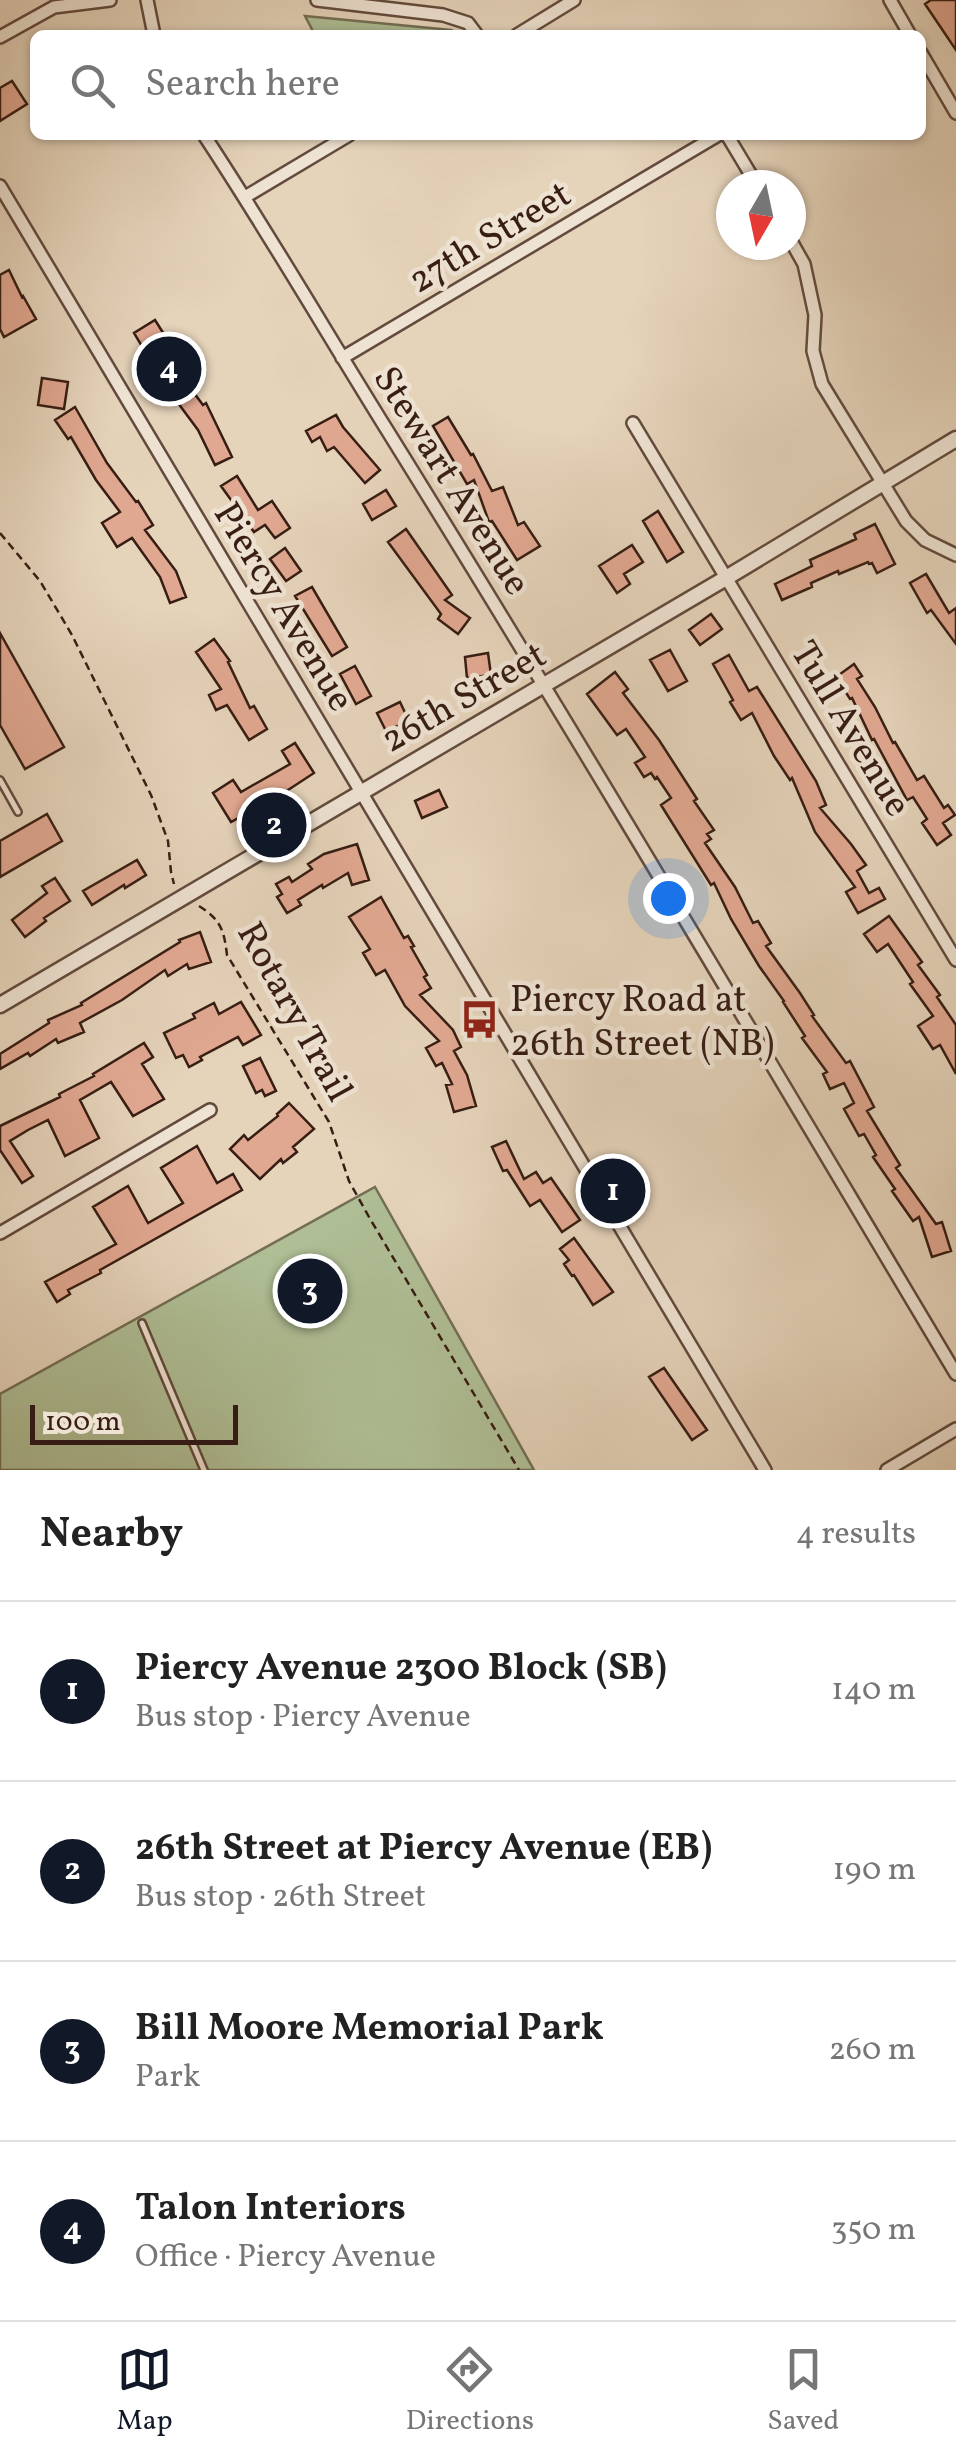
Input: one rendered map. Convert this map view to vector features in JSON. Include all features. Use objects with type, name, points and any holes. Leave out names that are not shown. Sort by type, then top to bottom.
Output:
[{"type":"street","points":[[0,38],[54,7],[110,0]]},
{"type":"street","points":[[147,0],[153,30]]},
{"type":"street","points":[[317,0],[442,15],[468,24],[473,30]]},
{"type":"street","points":[[525,30],[574,0]]},
{"type":"street","points":[[890,0],[907,30]]},
{"type":"street","points":[[926,62],[956,113]]},
{"type":"street","name":"Stewart Avenue","points":[[207,140],[545,685],[956,1374]]},
{"type":"street","points":[[245,196],[341,140]]},
{"type":"street","name":"27th Street","points":[[342,358],[710,140]]},
{"type":"street","points":[[730,140],[748,170]]},
{"type":"street","name":"Piercy Avenue","points":[[0,186],[765,1470]]},
{"type":"street","points":[[802,260],[815,315],[813,350],[822,384],[906,521],[925,540],[956,555]]},
{"type":"street","name":"Tull Avenue","points":[[634,423],[956,960]]},
{"type":"street","name":"26th Street","points":[[0,1005],[956,439]]},
{"type":"street","points":[[0,1233],[210,1110]]},
{"type":"street","points":[[887,1470],[956,1429]]},
{"type":"lane","points":[[0,780],[18,812]]},
{"type":"lane","points":[[142,1323],[204,1470]]},
{"type":"path","points":[[0,533],[40,581],[72,636],[151,795],[168,842],[174,884],[184,896]]},
{"type":"path","name":"Rotary Trail","points":[[184,896],[219,921],[227,955],[329,1122],[349,1181],[368,1217],[519,1470]]},
{"type":"green space","points":[[305,16],[451,30],[312,30]]},
{"type":"green space","points":[[375,1187],[534,1470],[0,1470],[0,1394]]},
{"type":"building","points":[[931,0],[956,0],[956,50],[925,4]]},
{"type":"building","points":[[12,81],[27,104],[0,121],[0,88]]},
{"type":"building","points":[[9,270],[36,319],[4,337],[0,329],[0,275]]},
{"type":"building","points":[[155,320],[167,339],[161,343],[203,405],[206,403],[232,457],[215,465],[198,430],[134,333]]},
{"type":"building","points":[[42,378],[68,382],[64,409],[38,405]]},
{"type":"building","points":[[75,407],[107,463],[153,525],[145,530],[176,571],[186,597],[170,603],[160,577],[132,538],[117,547],[102,523],[120,512],[71,437],[68,439],[55,420]]},
{"type":"building","points":[[336,415],[380,470],[365,483],[334,447],[327,451],[320,437],[312,442],[306,431]]},
{"type":"building","points":[[448,417],[492,491],[503,487],[518,525],[524,522],[540,546],[517,560],[492,521],[489,522],[474,480],[467,484],[433,426]]},
{"type":"building","points":[[237,476],[258,510],[272,501],[290,528],[275,538],[265,525],[254,532],[221,486]]},
{"type":"building","points":[[386,490],[396,506],[372,520],[363,504]]},
{"type":"building","points":[[658,511],[683,552],[667,562],[643,521]]},
{"type":"building","points":[[875,524],[895,564],[877,573],[868,562],[839,574],[838,571],[782,600],[775,584],[812,566],[810,560],[856,539],[854,534]]},
{"type":"building","points":[[406,529],[452,595],[445,600],[470,618],[458,634],[438,619],[441,614],[388,542]]},
{"type":"building","points":[[632,545],[643,562],[624,574],[630,584],[617,593],[599,566]]},
{"type":"building","points":[[285,548],[301,571],[286,581],[270,559]]},
{"type":"building","points":[[926,574],[949,613],[956,608],[956,644],[931,610],[927,613],[910,583]]},
{"type":"building","points":[[312,587],[347,647],[332,656],[295,596]]},
{"type":"building","points":[[711,614],[722,629],[700,645],[689,630]]},
{"type":"building","points":[[0,633],[64,747],[25,769],[0,725]]},
{"type":"building","points":[[214,639],[230,661],[250,708],[254,706],[267,729],[249,740],[227,705],[216,710],[209,695],[221,689],[196,652]]},
{"type":"building","points":[[670,650],[687,681],[668,691],[650,660]]},
{"type":"building","points":[[488,653],[491,675],[467,678],[465,657]]},
{"type":"building","points":[[729,655],[749,691],[757,687],[816,781],[826,805],[820,808],[866,865],[857,871],[869,893],[879,888],[885,899],[858,913],[846,892],[855,887],[815,832],[792,778],[774,756],[752,713],[741,720],[730,702],[733,700],[713,664]]},
{"type":"building","points":[[854,664],[862,676],[857,679],[917,780],[924,776],[944,808],[948,805],[955,815],[943,823],[951,835],[937,845],[922,823],[927,819],[913,797],[907,800],[852,698],[836,677]]},
{"type":"building","points":[[355,666],[371,696],[356,704],[340,674]]},
{"type":"building","points":[[615,672],[628,689],[623,693],[697,799],[694,801],[714,830],[707,834],[711,839],[705,843],[735,887],[753,923],[758,921],[771,943],[766,946],[846,1063],[850,1061],[874,1107],[867,1111],[900,1165],[896,1168],[936,1224],[942,1222],[951,1251],[932,1257],[919,1217],[913,1221],[892,1191],[895,1189],[873,1157],[876,1155],[864,1134],[859,1136],[844,1109],[854,1103],[844,1083],[830,1089],[823,1074],[827,1072],[802,1038],[805,1036],[731,919],[714,883],[711,885],[661,805],[671,798],[657,777],[651,773],[644,777],[635,763],[645,757],[626,729],[617,735],[587,694]]},
{"type":"building","points":[[400,702],[409,721],[386,731],[377,713]]},
{"type":"building","points":[[295,743],[314,773],[231,822],[213,793],[233,780],[241,792],[290,764],[282,751]]},
{"type":"building","points":[[439,790],[447,807],[422,818],[415,801]]},
{"type":"building","points":[[47,814],[62,841],[0,877],[0,841]]},
{"type":"building","points":[[357,844],[369,880],[352,885],[348,873],[298,900],[301,905],[287,913],[277,897],[282,894],[276,884],[289,877],[292,882],[312,869],[308,864],[324,854]]},
{"type":"building","points":[[137,860],[146,875],[92,905],[83,891]]},
{"type":"building","points":[[55,878],[70,901],[25,937],[12,920],[47,893],[42,886]]},
{"type":"building","points":[[381,897],[404,938],[408,936],[414,946],[411,947],[427,975],[424,977],[431,988],[420,995],[453,1030],[461,1047],[454,1051],[467,1075],[476,1106],[454,1112],[446,1085],[452,1084],[442,1063],[436,1066],[426,1048],[439,1041],[405,1006],[385,970],[376,975],[363,953],[370,949],[349,917]]},
{"type":"building","points":[[889,916],[922,962],[918,965],[956,1025],[956,1074],[940,1045],[933,1049],[918,1026],[933,1016],[910,984],[913,982],[888,944],[877,952],[864,934]]},
{"type":"building","points":[[200,932],[211,962],[189,969],[187,964],[168,976],[165,970],[80,1023],[84,1032],[58,1043],[56,1039],[0,1069],[0,1054],[49,1023],[48,1020],[82,1005],[179,940]]},
{"type":"building","points":[[241,1002],[261,1035],[243,1045],[238,1037],[189,1067],[183,1055],[176,1058],[164,1033],[195,1018],[193,1014],[214,1003],[219,1014]]},
{"type":"building","points":[[144,1043],[153,1057],[142,1064],[164,1099],[133,1116],[111,1082],[80,1100],[99,1138],[65,1156],[48,1120],[28,1130],[10,1141],[33,1176],[22,1183],[0,1150],[0,1126],[60,1097],[59,1094]]},
{"type":"building","points":[[260,1058],[276,1091],[265,1096],[262,1090],[256,1093],[243,1066]]},
{"type":"building","points":[[289,1103],[314,1129],[293,1147],[297,1152],[283,1163],[281,1159],[260,1179],[230,1149],[244,1135],[248,1140]]},
{"type":"building","points":[[506,1141],[524,1179],[536,1172],[543,1183],[551,1178],[580,1220],[562,1232],[540,1200],[530,1206],[507,1170],[503,1171],[492,1147]]},
{"type":"building","points":[[197,1146],[217,1183],[233,1174],[242,1190],[100,1270],[101,1273],[68,1290],[70,1294],[57,1302],[45,1282],[116,1244],[93,1207],[128,1186],[148,1223],[183,1203],[161,1168]]},
{"type":"building","points":[[574,1238],[613,1292],[593,1305],[564,1264],[569,1260],[560,1249]]},
{"type":"building","points":[[664,1368],[707,1430],[692,1440],[649,1377]]},
{"type":"place","name":"Talon Interiors","points":[[169,369]]},
{"type":"place","name":"26th Street at Piercy Avenue (EB)","points":[[274,825]]},
{"type":"place","name":"Piercy Road at 26th Street (NB)","points":[[480,1020]]},
{"type":"place","name":"Piercy Avenue 2300 Block (SB)","points":[[613,1191]]},
{"type":"place","name":"Bill Moore Memorial Park","points":[[310,1291]]}]
